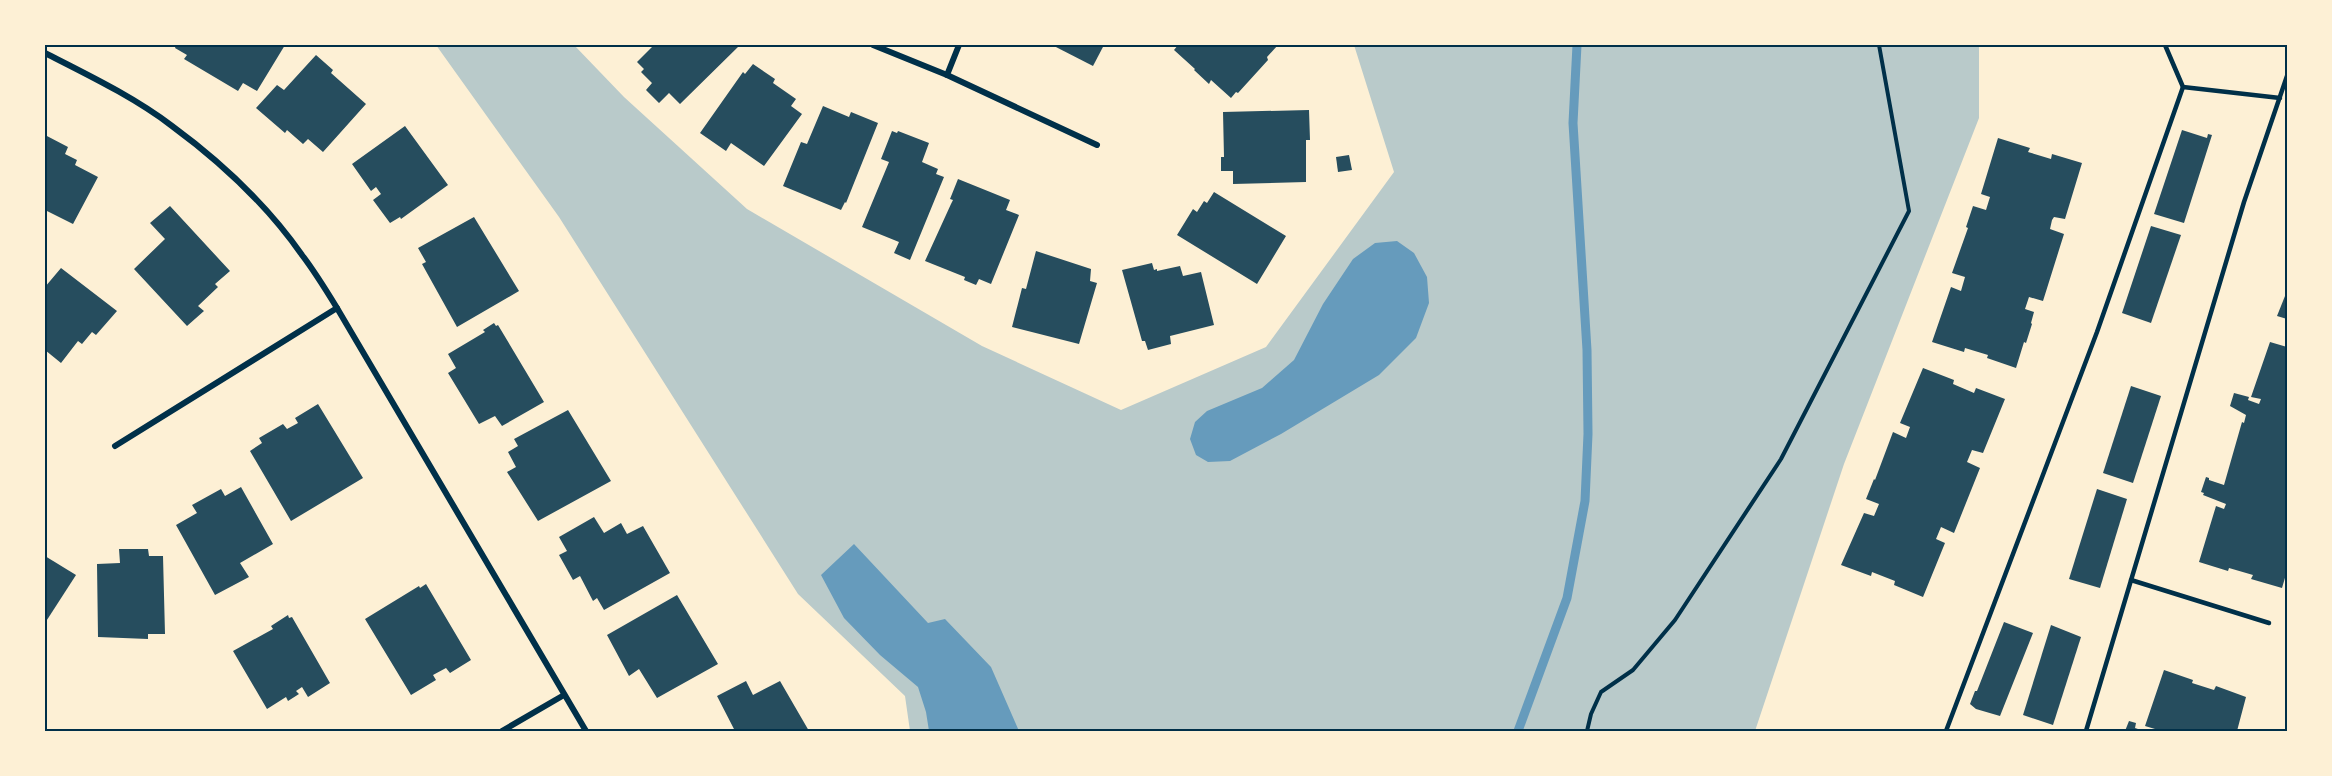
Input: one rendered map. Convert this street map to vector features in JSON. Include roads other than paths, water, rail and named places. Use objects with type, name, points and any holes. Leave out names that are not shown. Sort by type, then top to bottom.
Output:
[{"type":"street","points":[[873,45],[947,75],[1097,145]]},
{"type":"street","points":[[947,75],[959,45]]},
{"type":"street","points":[[45,53],[132,100],[171,125],[222,166],[268,213],[302,254],[338,308],[586,731]]},
{"type":"street","points":[[115,446],[338,308]]},
{"type":"street","points":[[502,731],[564,694]]},
{"type":"lane","points":[[1946,731],[2097,332],[2183,87],[2165,45]]},
{"type":"lane","points":[[2086,731],[2244,202],[2287,76]]},
{"type":"lane","points":[[2183,87],[2280,98]]},
{"type":"lane","points":[[2131,580],[2269,623]]},
{"type":"water","points":[[1397,241],[1414,253],[1427,277],[1429,303],[1416,338],[1379,375],[1281,434],[1230,461],[1208,462],[1196,455],[1190,439],[1195,422],[1207,411],[1262,388],[1294,360],[1323,304],[1353,259],[1375,243]]},
{"type":"water","points":[[854,544],[928,623],[945,619],[991,667],[1019,731],[929,731],[918,687],[880,655],[844,618],[821,575]]},
{"type":"waterway","points":[[1518,731],[1567,598],[1585,501],[1588,434],[1587,350],[1573,123],[1577,45]]}]
